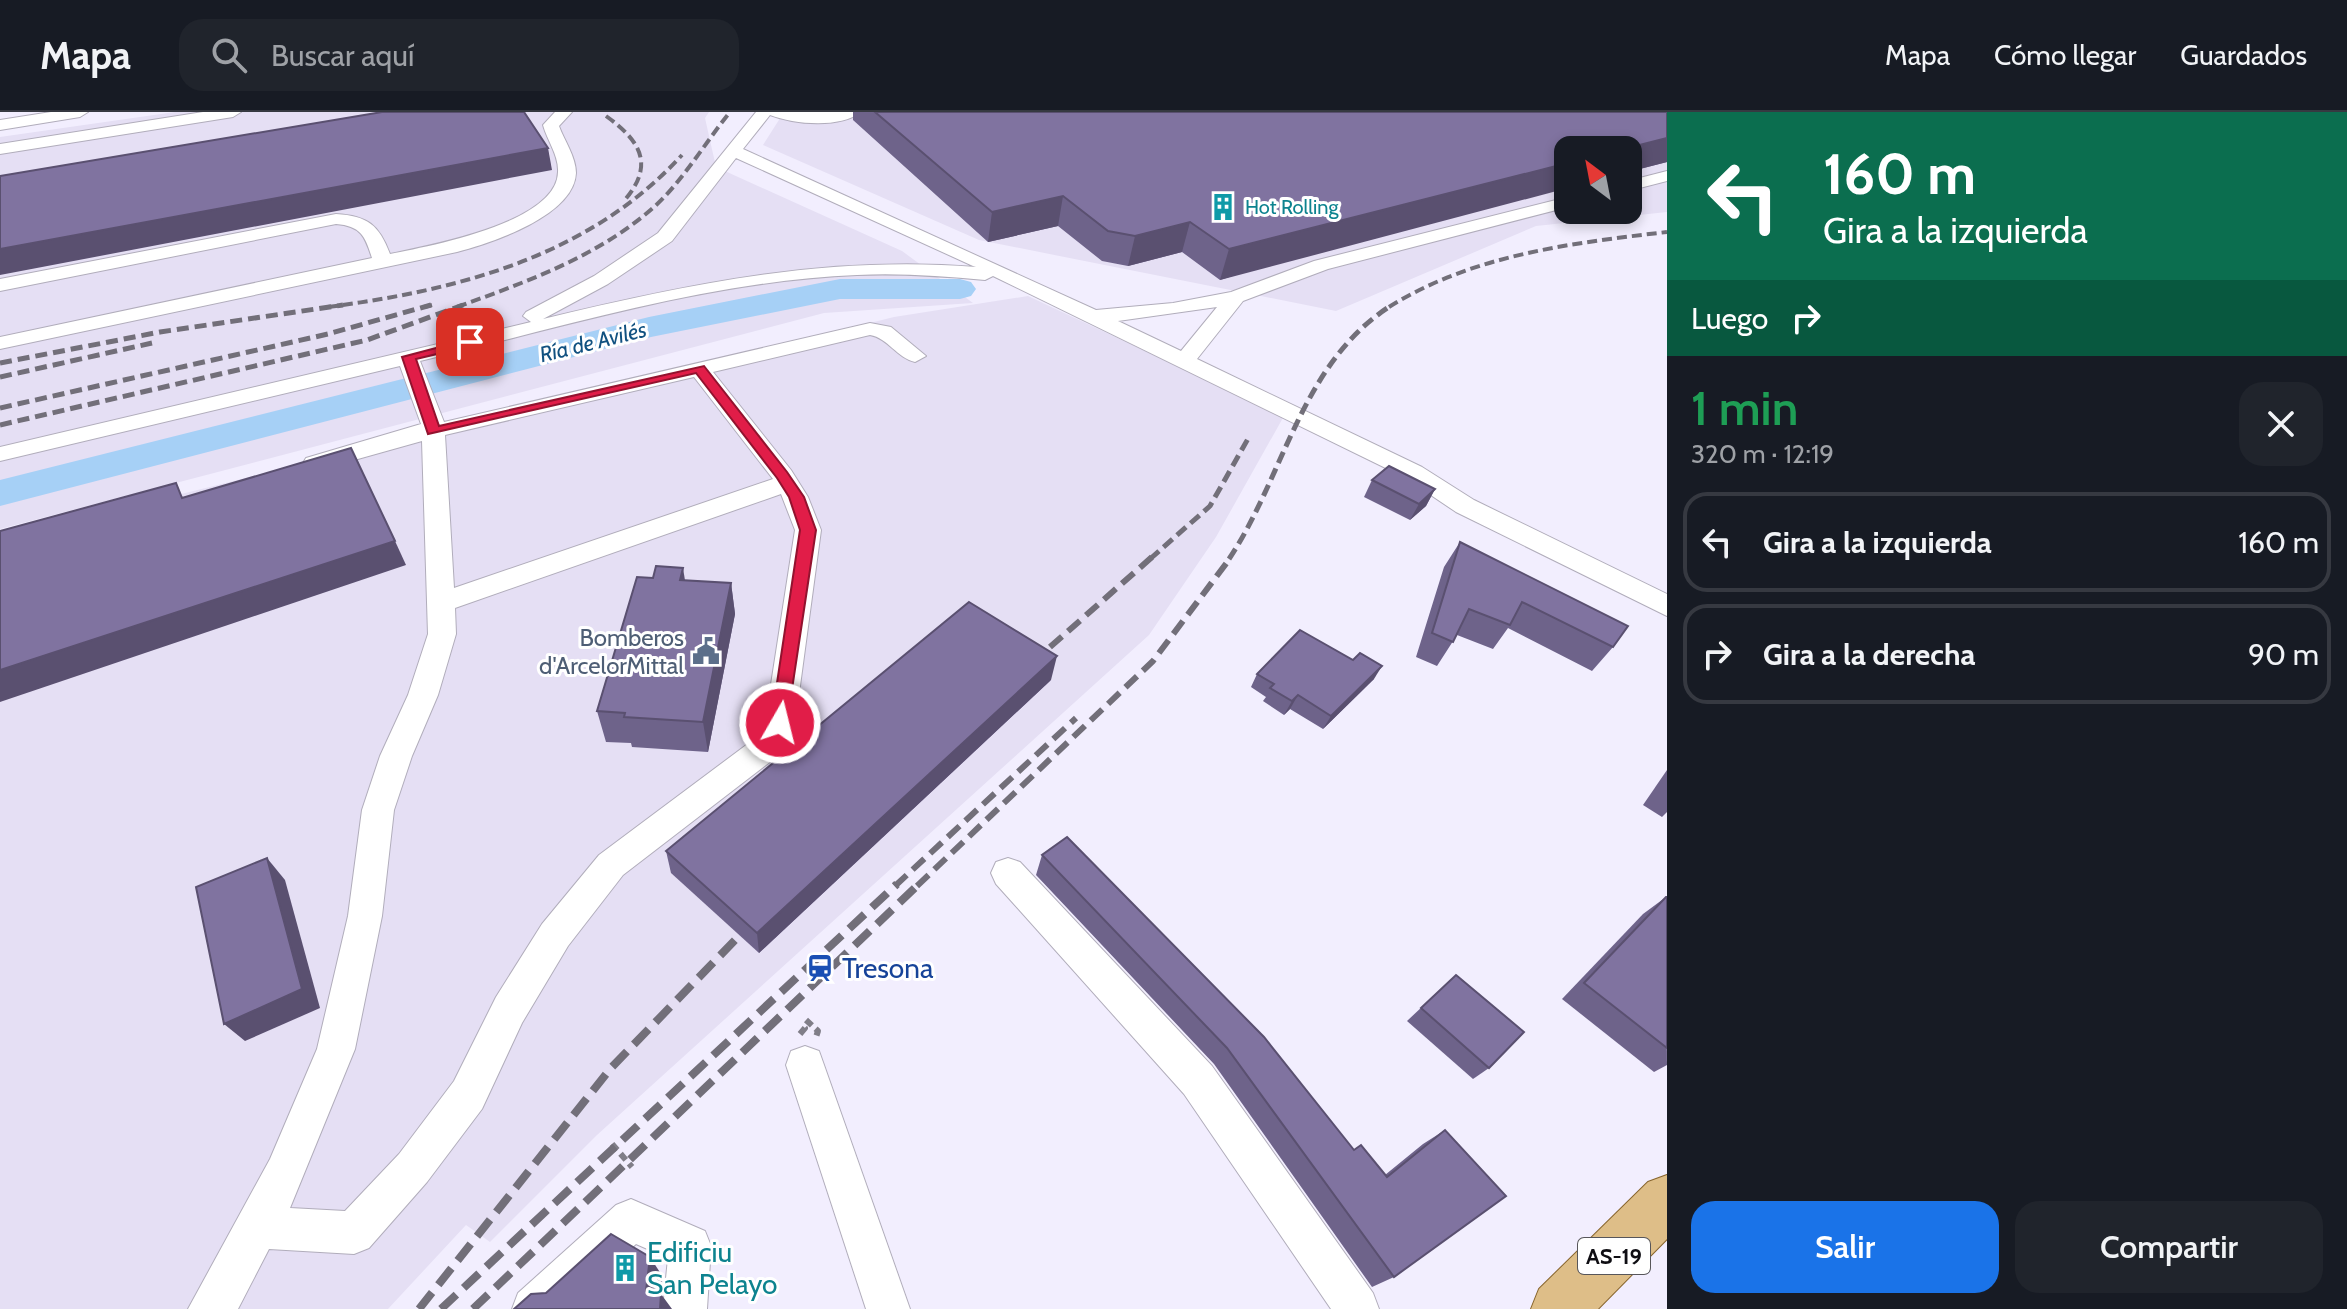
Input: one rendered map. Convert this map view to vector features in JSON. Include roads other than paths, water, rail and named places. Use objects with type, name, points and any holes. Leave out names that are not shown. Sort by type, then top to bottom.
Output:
[{"type":"main road","name":"AS-19","points":[[1559,1309],[1667,1201]]},
{"type":"street","points":[[0,125],[80,112]]},
{"type":"street","points":[[0,149],[233,112]]},
{"type":"street","points":[[0,343],[466,243],[549,205],[565,189],[568,171],[551,125],[564,112]]},
{"type":"street","points":[[0,454],[412,366],[530,318],[601,280],[665,237],[764,112]]},
{"type":"street","points":[[775,112],[790,118],[821,118]]},
{"type":"street","points":[[740,143],[821,118],[853,112]]},
{"type":"street","points":[[740,143],[899,241],[1012,278],[1413,472],[1465,506],[1667,606]]},
{"type":"street","points":[[1642,182],[1667,176]]},
{"type":"street","points":[[1093,317],[1173,309],[1236,297],[1321,265],[1554,206]]},
{"type":"street","points":[[0,285],[336,219],[359,219],[370,226],[383,262]]},
{"type":"street","points":[[871,267],[899,241]]},
{"type":"street","points":[[470,342],[757,278],[871,267],[958,270],[1012,278]]},
{"type":"street","points":[[1184,361],[1236,297]]},
{"type":"street","points":[[286,471],[433,428],[870,329],[884,331],[915,356]]},
{"type":"street","points":[[210,1309],[227,1287],[285,1174],[336,1049],[365,916],[378,810],[396,756],[423,695],[442,634],[433,428],[412,366]]},
{"type":"street","points":[[259,1227],[354,1233],[413,1168],[468,1095],[509,1010],[555,935],[611,865],[768,746],[780,723],[808,530],[787,483],[699,369]]},
{"type":"street","points":[[1413,472],[1465,489],[1667,583]]},
{"type":"street","points":[[441,603],[787,483]]},
{"type":"street","points":[[1008,873],[1198,1080],[1357,1309]]},
{"type":"street","points":[[805,1065],[888,1309]]},
{"type":"street","points":[[534,1309],[631,1220],[690,1246],[685,1309]]},
{"type":"waterway","name":"Ría de Avilés","points":[[0,493],[649,327],[840,289],[960,289]]},
{"type":"railway","points":[[457,307],[560,266],[631,225],[674,186],[730,112]]},
{"type":"railway","points":[[606,116],[628,135],[640,155],[639,177],[623,202]]},
{"type":"railway","points":[[328,307],[426,290],[520,262],[564,243],[606,219],[646,190],[682,155]]},
{"type":"railway","points":[[1391,306],[1421,289],[1488,263],[1559,247],[1667,232]]},
{"type":"railway","points":[[0,363],[160,332],[343,305]]},
{"type":"railway","points":[[0,408],[328,334],[431,305]]},
{"type":"railway","points":[[424,307],[432,305]]},
{"type":"railway","points":[[0,425],[367,340],[463,305]]},
{"type":"railway","points":[[1229,559],[1315,388],[1336,357],[1361,329],[1391,306]]},
{"type":"railway","points":[[0,377],[152,343]]},
{"type":"railway","points":[[1150,559],[1210,506],[1249,437]]},
{"type":"railway","points":[[1032,663],[1152,557]]},
{"type":"railway","points":[[917,886],[1153,661],[1231,557]]},
{"type":"railway","points":[[895,886],[1076,718]]},
{"type":"railway","points":[[441,1309],[897,884]]},
{"type":"railway","points":[[473,1309],[919,884]]},
{"type":"railway","points":[[419,1309],[611,1068],[740,935]]},
{"type":"place","name":"Hot Rolling","points":[[1223,207]]},
{"type":"place","name":"Bomberos d'ArcelorMittal","points":[[706,651]]},
{"type":"place","name":"Tresona","points":[[820,968]]},
{"type":"place","name":"Edificiu San Pelayo","points":[[625,1268]]}]
